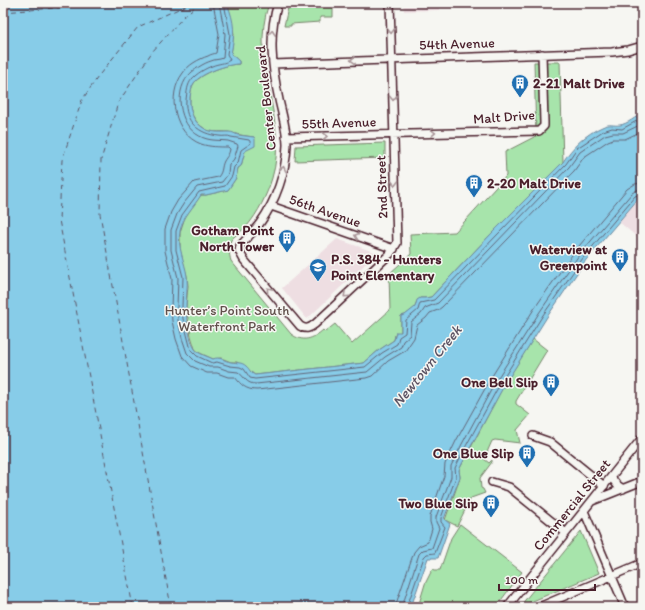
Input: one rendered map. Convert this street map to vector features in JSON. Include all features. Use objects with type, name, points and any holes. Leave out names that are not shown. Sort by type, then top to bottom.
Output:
[{"type":"street","name":"Center Boulevard","points":[[278,3],[272,28],[273,64],[287,145],[284,166],[280,185],[271,206],[260,223],[240,246],[239,250],[244,260],[300,326],[307,329],[315,324],[394,249]]},
{"type":"street","name":"2nd Street","points":[[390,3],[397,242],[394,249]]},
{"type":"street","name":"54th Avenue","points":[[273,64],[612,52],[642,46]]},
{"type":"street","name":"Malt Drive","points":[[394,134],[539,130],[544,126],[542,54]]},
{"type":"street","name":"55th Avenue","points":[[286,138],[394,134]]},
{"type":"street","name":"56th Avenue","points":[[271,206],[394,249]]},
{"type":"street","points":[[532,436],[550,442],[604,486]]},
{"type":"street","name":"Commercial Street","points":[[508,607],[642,438]]},
{"type":"street","points":[[611,477],[617,486],[623,489]]},
{"type":"street","points":[[591,502],[642,480]]},
{"type":"street","points":[[492,482],[509,487],[566,533]]},
{"type":"street","points":[[584,511],[625,607]]},
{"type":"street","points":[[539,607],[642,563]]},
{"type":"shaded area","points":[[403,3],[471,3],[462,6],[439,6],[439,10],[404,11]]},
{"type":"shaded area","points":[[642,197],[642,241],[619,222],[638,199]]},
{"type":"shaded area","name":"P.S. 384 - Hunters Point Elementary","points":[[337,239],[377,253],[307,319],[282,288]]},
{"type":"green space","name":"Hunter’s Point South Waterfront Park","points":[[227,3],[269,3],[264,26],[263,48],[265,70],[276,135],[276,156],[270,184],[262,204],[251,221],[231,240],[229,248],[230,258],[291,334],[295,337],[304,339],[312,338],[323,330],[325,332],[335,324],[352,344],[390,310],[389,274],[411,254],[410,234],[455,232],[506,176],[505,152],[536,136],[534,62],[560,62],[563,162],[431,297],[420,298],[416,303],[415,308],[401,316],[401,332],[395,335],[394,340],[364,363],[255,375],[237,362],[231,362],[221,358],[213,359],[195,349],[186,307],[188,286],[180,250],[180,232],[185,217],[201,195],[228,190],[236,178],[238,168],[241,166],[245,151],[254,137],[229,132],[215,132],[205,129],[197,123],[190,107],[192,88],[198,79],[215,70],[234,64],[239,64],[239,61],[231,54],[234,34]]},
{"type":"green space","points":[[289,3],[333,3],[333,17],[320,17],[320,22],[291,24],[291,26],[284,26]]},
{"type":"green space","points":[[385,143],[385,158],[295,161],[296,146]]},
{"type":"green space","points":[[533,339],[547,350],[516,401],[516,404],[530,415],[517,430],[520,443],[495,440],[492,441],[484,459],[489,463],[492,460],[492,462],[480,478],[481,488],[485,493],[471,498],[457,526],[445,520],[460,478],[459,470],[504,385]]},
{"type":"green space","points":[[460,524],[522,572],[496,607],[418,607],[425,584],[432,570],[440,570],[451,538]]},
{"type":"green space","points":[[581,531],[599,573],[521,606],[521,605]]},
{"type":"water","name":"Newtown Creek","points":[[3,3],[227,3],[234,28],[231,54],[239,61],[239,64],[215,70],[197,79],[192,88],[190,107],[197,123],[205,129],[214,132],[230,132],[238,135],[254,137],[255,146],[245,151],[241,166],[238,168],[236,178],[228,190],[201,195],[181,226],[179,237],[187,276],[187,322],[191,340],[196,351],[213,359],[220,358],[243,364],[255,375],[364,363],[394,340],[396,332],[401,332],[401,316],[405,315],[415,307],[417,300],[420,298],[431,297],[590,133],[607,125],[623,124],[642,113],[642,197],[638,199],[586,260],[547,317],[505,384],[459,470],[460,477],[444,519],[450,524],[438,558],[428,558],[411,607],[3,607]]},
{"type":"ferry route","points":[[3,12],[119,3]]},
{"type":"ferry route","points":[[133,607],[59,220],[62,160],[82,100],[100,74],[138,27],[192,3]]},
{"type":"ferry route","points":[[171,607],[100,214],[101,160],[118,103],[152,52],[185,15],[200,3]]},
{"type":"place","name":"2-21 Malt Drive","points":[[520,98]]},
{"type":"place","name":"2-20 Malt Drive","points":[[474,198]]},
{"type":"place","name":"Gotham Point North Tower","points":[[287,253]]},
{"type":"place","name":"Waterview at Greenpoint","points":[[620,272]]},
{"type":"place","name":"P.S. 384 - Hunters Point Elementary","points":[[318,282]]},
{"type":"place","name":"One Bell Slip","points":[[551,397]]},
{"type":"place","name":"One Blue Slip","points":[[527,468]]},
{"type":"place","name":"Two Blue Slip","points":[[491,518]]}]
